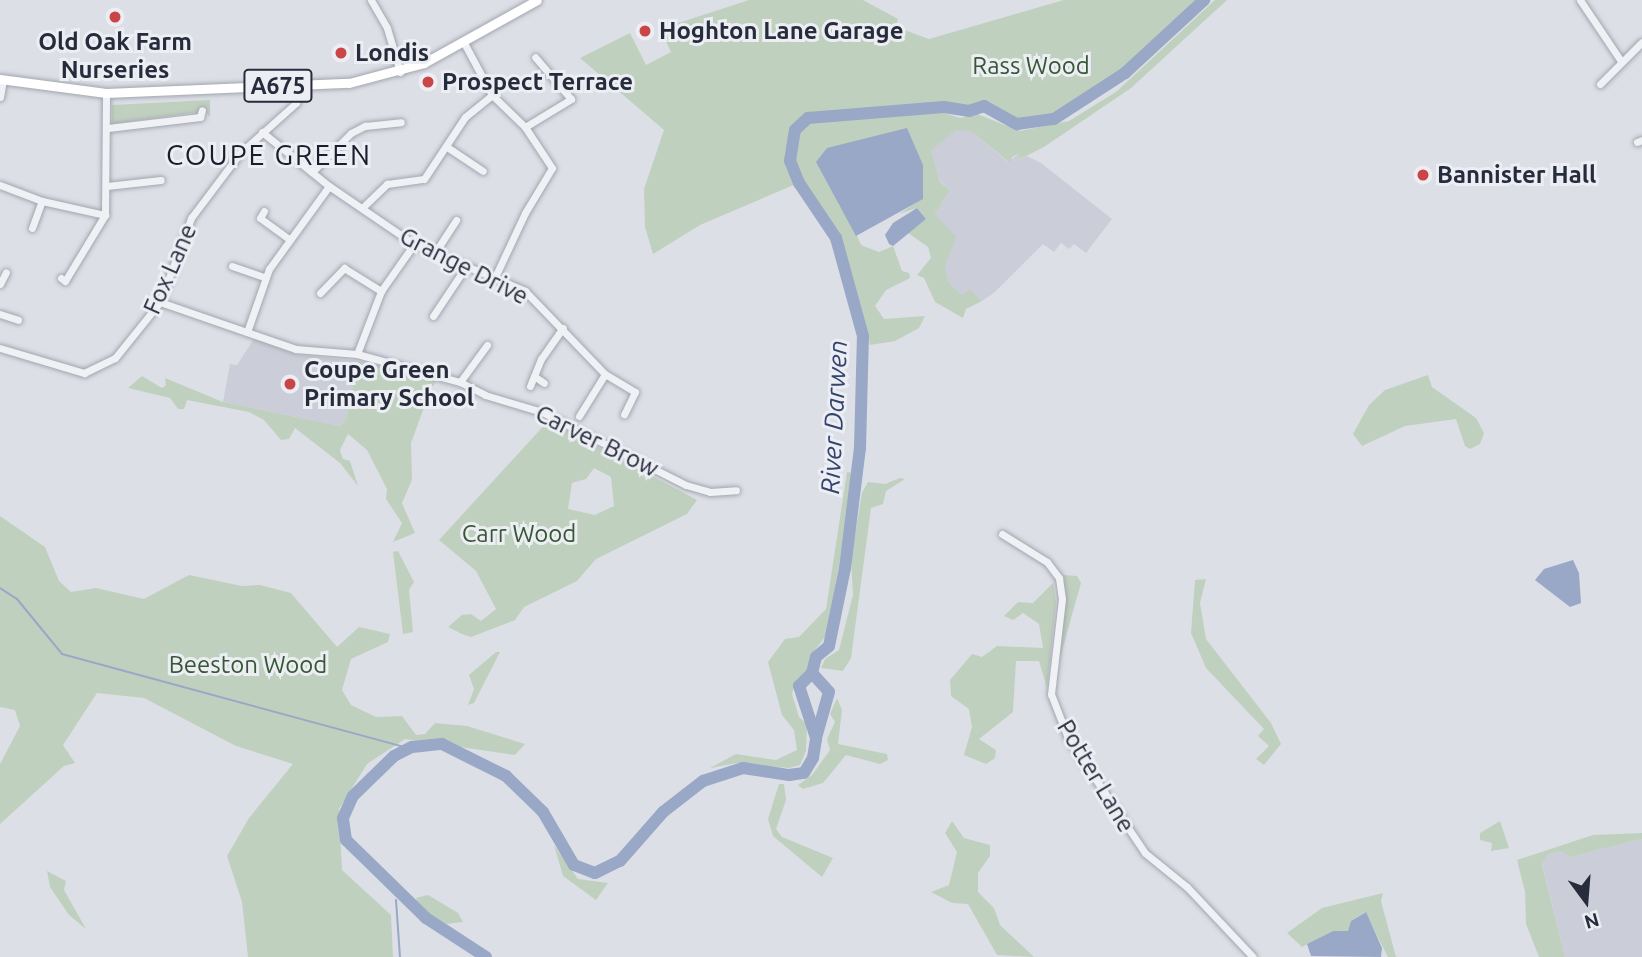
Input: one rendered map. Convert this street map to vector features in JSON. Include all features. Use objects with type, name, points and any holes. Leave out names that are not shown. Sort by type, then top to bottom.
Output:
[{"type":"main road","name":"A675","points":[[2,79],[106,93],[349,83],[401,72],[537,0]]},
{"type":"street","points":[[371,0],[387,28],[401,72]]},
{"type":"street","points":[[1580,0],[1621,61]]},
{"type":"street","points":[[463,41],[492,95],[525,127],[552,168],[525,212],[495,277]]},
{"type":"street","points":[[1600,85],[1642,42]]},
{"type":"street","points":[[525,127],[571,99],[535,57]]},
{"type":"street","points":[[0,97],[2,79]]},
{"type":"street","name":"Fox Lane","points":[[0,348],[92,372],[115,358],[160,302],[191,218],[262,132],[296,103],[300,86]]},
{"type":"street","points":[[61,278],[65,281],[105,215],[108,128],[106,93]]},
{"type":"street","points":[[362,208],[387,184],[424,179],[466,117],[492,95]]},
{"type":"street","points":[[108,128],[200,117],[202,110]]},
{"type":"street","points":[[312,172],[351,133],[365,126],[401,122]]},
{"type":"street","name":"Grange Drive","points":[[262,132],[329,186],[414,244],[436,250],[525,291],[605,374],[635,392],[631,408],[624,415]]},
{"type":"street","points":[[447,147],[483,171]]},
{"type":"street","points":[[107,186],[162,180]]},
{"type":"street","points":[[0,185],[42,201],[105,215]]},
{"type":"street","points":[[247,332],[265,278],[329,186]]},
{"type":"street","points":[[32,228],[42,201]]},
{"type":"street","points":[[264,211],[260,218],[290,240]]},
{"type":"street","points":[[436,250],[456,220]]},
{"type":"street","points":[[357,354],[381,291],[414,244]]},
{"type":"street","points":[[433,316],[467,265]]},
{"type":"street","points":[[232,266],[265,278]]},
{"type":"street","points":[[320,293],[344,268],[381,291]]},
{"type":"street","points":[[0,284],[6,272]]},
{"type":"street","points":[[160,302],[296,349],[357,354],[460,382],[488,345]]},
{"type":"street","points":[[0,314],[18,320]]},
{"type":"street","points":[[530,386],[563,328]]},
{"type":"street","points":[[579,416],[605,374]]},
{"type":"street","points":[[534,376],[544,383]]},
{"type":"street","name":"Carver Brow","points":[[460,382],[485,395],[542,412],[686,485],[702,491],[736,490]]},
{"type":"street","name":"Potter Lane","points":[[1002,534],[1047,562],[1059,578],[1062,599],[1051,694],[1068,738],[1145,853],[1186,887],[1253,957]]},
{"type":"shaded area","points":[[956,129],[971,131],[1008,162],[1018,154],[1020,159],[1027,156],[1041,163],[1112,219],[1086,253],[1074,244],[1069,249],[1061,243],[1054,252],[1043,244],[995,292],[982,301],[970,289],[962,296],[949,283],[945,266],[950,243],[935,214],[950,190],[940,181],[930,152]]},
{"type":"shaded area","name":"Coupe Green Primary School","points":[[254,339],[299,355],[358,361],[346,419],[340,426],[223,402],[230,364],[237,365]]},
{"type":"shaded area","points":[[1642,839],[1642,957],[1565,957],[1542,863],[1547,855],[1560,851],[1570,857]]},
{"type":"green space","name":"Rass Wood","points":[[749,0],[863,0],[898,19],[896,27],[929,39],[1064,0],[1197,0],[1122,70],[1053,116],[1018,122],[984,104],[969,109],[944,105],[856,109],[807,116],[792,129],[788,161],[796,184],[700,225],[653,254],[645,227],[644,189],[664,130],[580,58],[630,33],[646,65],[671,52],[660,29]]},
{"type":"green space","points":[[1215,0],[1227,0],[1131,88],[1044,147],[1020,159],[1018,154],[1012,157],[1010,163],[971,131],[956,130],[931,151],[940,182],[950,190],[935,214],[956,237],[945,266],[949,283],[962,295],[970,289],[982,301],[966,309],[963,318],[935,302],[924,278],[917,275],[931,258],[928,247],[908,233],[926,219],[917,208],[899,214],[923,198],[838,204],[849,217],[861,245],[879,252],[893,246],[902,271],[909,273],[910,278],[886,290],[875,306],[884,319],[925,316],[919,328],[895,341],[870,345],[838,233],[801,182],[793,159],[797,133],[809,121],[856,114],[944,113],[960,118],[977,114],[1020,131],[1069,121],[1116,92]]},
{"type":"green space","points":[[210,100],[210,117],[201,107],[199,112],[112,124],[112,105]]},
{"type":"green space","points":[[358,361],[439,379],[431,388],[411,443],[412,480],[402,503],[415,533],[393,542],[402,523],[386,499],[387,489],[367,450],[348,434],[340,450],[343,459],[350,461],[358,486],[340,463],[295,428],[289,439],[281,440],[264,420],[249,412],[187,400],[184,409],[178,409],[170,398],[128,388],[142,376],[162,388],[166,385],[165,378],[223,402],[340,426],[346,419]]},
{"type":"green space","points":[[1428,375],[1432,387],[1476,418],[1484,433],[1480,444],[1470,449],[1465,446],[1456,419],[1405,426],[1362,446],[1353,434],[1369,405],[1385,390]]},
{"type":"green space","name":"Carr Wood","points":[[548,421],[697,500],[687,514],[596,559],[577,581],[524,607],[515,620],[471,637],[448,627],[462,615],[471,614],[481,621],[496,609],[476,571],[439,540]],"holes":[[[594,468],[611,477],[614,506],[595,515],[568,509],[572,483],[586,479]]]},
{"type":"green space","points":[[847,472],[853,473],[852,490],[827,634],[813,653],[808,671],[795,682],[792,694],[799,717],[807,724],[806,751],[800,765],[789,768],[737,763],[710,768],[736,754],[776,760],[797,750],[794,730],[782,715],[768,662],[785,639],[799,637],[826,609]]},
{"type":"green space","points":[[900,478],[905,479],[886,491],[883,504],[871,508],[851,658],[843,671],[821,668],[825,659],[839,650],[853,595],[851,559],[862,493],[868,482],[885,484]]},
{"type":"green space","name":"Beeston Wood","points":[[0,516],[45,547],[59,581],[71,592],[96,588],[144,599],[189,575],[242,586],[260,585],[291,593],[337,647],[359,627],[390,634],[388,642],[351,659],[342,690],[351,705],[376,717],[402,716],[416,735],[425,734],[435,723],[467,726],[525,744],[515,755],[405,739],[367,764],[339,809],[342,870],[391,915],[393,957],[248,957],[242,902],[227,856],[249,818],[293,764],[236,746],[144,698],[97,693],[63,745],[75,763],[64,766],[0,824],[0,764],[20,726],[15,710],[0,707]]},
{"type":"green space","points":[[398,551],[414,582],[409,590],[413,632],[403,634],[393,552]]},
{"type":"green space","points":[[1063,575],[1077,576],[1081,583],[1054,679],[1066,592]]},
{"type":"green space","points":[[1206,579],[1200,603],[1206,639],[1271,723],[1281,744],[1264,765],[1256,759],[1269,746],[1258,736],[1264,729],[1206,668],[1191,633],[1195,580]]},
{"type":"green space","points":[[1053,583],[1056,602],[1047,688],[1039,661],[1016,661],[1013,712],[979,739],[996,750],[995,758],[986,764],[964,755],[972,727],[969,709],[951,696],[950,680],[972,654],[982,657],[997,646],[1043,648],[1039,624],[1023,613],[1013,620],[1004,616],[1018,602],[1033,603]]},
{"type":"green space","points":[[496,652],[500,652],[474,703],[468,705],[474,689],[469,675]]},
{"type":"green space","points":[[837,698],[842,710],[838,744],[887,754],[888,760],[880,764],[846,755],[823,783],[803,789],[798,785],[812,775],[830,750],[827,739],[835,722],[830,714]]},
{"type":"green space","points":[[779,784],[784,784],[786,800],[776,829],[782,837],[833,858],[822,877],[773,836],[768,819]]},
{"type":"green space","points":[[952,821],[964,838],[990,845],[990,856],[978,873],[978,892],[994,908],[1000,925],[1034,957],[997,955],[968,904],[952,903],[931,892],[949,885],[957,852],[945,833]]},
{"type":"green space","points":[[1500,821],[1509,848],[1491,851],[1492,843],[1480,840],[1480,833]]},
{"type":"green space","points":[[1642,833],[1642,839],[1570,857],[1560,851],[1547,855],[1542,864],[1565,957],[1539,957],[1526,924],[1525,892],[1517,860],[1593,835]]},
{"type":"green space","points":[[554,845],[578,879],[608,883],[596,900],[563,876]]},
{"type":"green space","points":[[47,871],[66,881],[64,890],[86,929],[69,915],[50,887]]},
{"type":"green space","points":[[1383,893],[1381,901],[1396,957],[1388,957],[1365,912],[1351,921],[1349,931],[1333,931],[1302,947],[1287,933],[1322,908]]},
{"type":"green space","points":[[428,895],[458,913],[463,922],[447,924],[419,908],[416,898]]},
{"type":"water","points":[[907,128],[923,165],[923,199],[856,236],[816,162],[827,148]]},
{"type":"water","points":[[917,208],[926,219],[893,246],[889,244],[885,235],[893,223]]},
{"type":"water","points":[[1573,560],[1579,573],[1581,603],[1570,607],[1535,580],[1544,569]]},
{"type":"water","points":[[1366,912],[1382,948],[1381,957],[1311,956],[1307,944],[1333,931],[1348,931],[1351,921]]},
{"type":"waterway","name":"River Darwen","points":[[486,957],[426,918],[346,840],[343,818],[353,796],[394,756],[412,747],[442,744],[506,776],[543,812],[574,865],[595,873],[620,861],[663,812],[703,781],[743,768],[789,775],[804,773],[813,758],[816,738],[799,686],[812,673],[816,657],[829,646],[845,568],[860,448],[863,336],[836,238],[799,183],[790,161],[795,130],[808,118],[944,107],[969,111],[984,106],[1017,124],[1054,119],[1125,73],[1204,0]]},
{"type":"waterway","points":[[0,588],[17,599],[62,654],[409,748]]},
{"type":"waterway","name":"River Darwen","points":[[812,673],[829,692],[816,738]]},
{"type":"waterway","points":[[396,900],[400,957]]},
{"type":"place","name":"Old Oak Farm Nurseries","points":[[115,17]]},
{"type":"place","name":"Hoghton Lane Garage","points":[[645,31]]},
{"type":"place","name":"Londis","points":[[341,53]]},
{"type":"place","name":"Prospect Terrace","points":[[428,82]]},
{"type":"place","name":"Bannister Hall","points":[[1423,175]]},
{"type":"place","name":"Coupe Green Primary School","points":[[290,384]]},
{"type":"district","name":"COUPE GREEN","points":[[269,155]]}]
